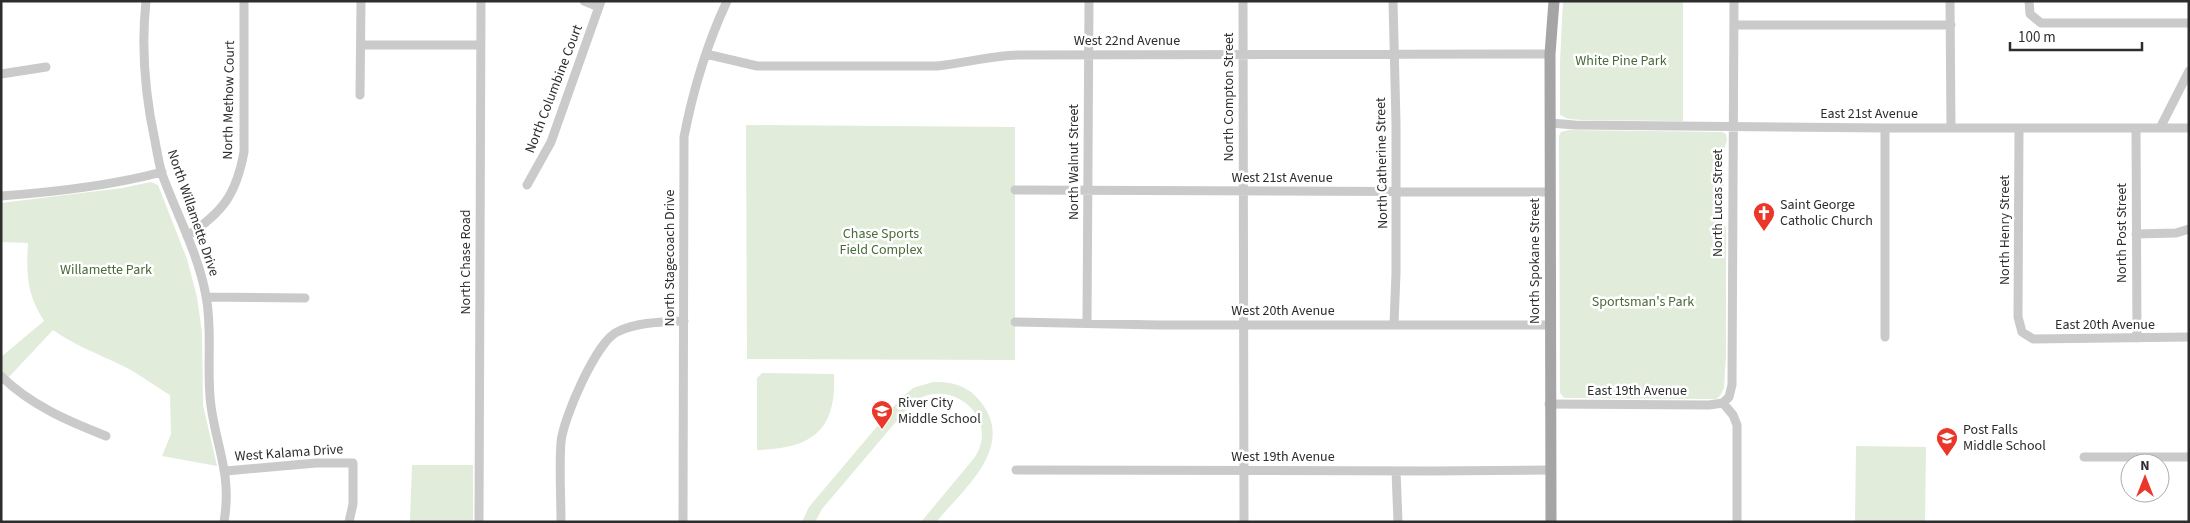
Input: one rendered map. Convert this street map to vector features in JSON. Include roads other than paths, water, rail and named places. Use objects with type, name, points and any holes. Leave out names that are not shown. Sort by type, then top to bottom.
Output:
[{"type":"main road","name":"North Spokane Street","points":[[1551,522],[1549,470],[1550,54],[1554,1]]},
{"type":"street","name":"North Willamette Drive","points":[[146,1],[144,79],[149,114],[162,172],[187,236],[206,298],[211,403],[226,471],[227,494],[224,522]]},
{"type":"street","name":"North Methow Court","points":[[187,236],[210,220],[227,200],[240,175],[244,152],[244,1]]},
{"type":"street","points":[[360,95],[361,1]]},
{"type":"street","name":"North Chase Road","points":[[479,522],[481,1]]},
{"type":"street","points":[[584,1],[600,4]]},
{"type":"street","name":"North Stagecoach Drive","points":[[683,522],[684,136],[691,102],[706,54],[727,1]]},
{"type":"street","name":"North Walnut Street","points":[[1087,323],[1089,1]]},
{"type":"street","name":"North Compton Street","points":[[1243,1],[1244,522]]},
{"type":"street","name":"North Catherine Street","points":[[1393,1],[1396,192],[1394,324]]},
{"type":"street","name":"North Lucas Street","points":[[1723,403],[1729,398],[1732,385],[1734,1]]},
{"type":"street","points":[[1950,1],[1951,128]]},
{"type":"street","points":[[2029,1],[2030,14],[2037,21],[2049,23],[2189,23]]},
{"type":"street","name":"North Columbine Court","points":[[527,185],[551,142],[600,4]]},
{"type":"street","points":[[1734,25],[1951,25]]},
{"type":"street","points":[[361,45],[480,45]]},
{"type":"street","name":"West 22nd Avenue","points":[[706,54],[756,66],[937,66],[964,64],[1000,55],[1550,54]]},
{"type":"street","points":[[1,74],[46,67]]},
{"type":"street","points":[[2160,128],[2189,71]]},
{"type":"street","name":"East 21st Avenue","points":[[1550,123],[1575,125],[1885,128],[2189,128]]},
{"type":"street","points":[[1885,128],[1885,337]]},
{"type":"street","name":"North Henry Street","points":[[2019,128],[2018,316],[2022,332]]},
{"type":"street","name":"North Post Street","points":[[2136,128],[2137,338]]},
{"type":"street","points":[[1,196],[47,192],[134,180],[162,172]]},
{"type":"street","name":"West 21st Avenue","points":[[1015,190],[1550,192]]},
{"type":"street","points":[[2136,234],[2176,233],[2189,229]]},
{"type":"street","points":[[206,298],[305,298]]},
{"type":"street","points":[[561,522],[561,440],[591,362],[606,339],[617,332],[647,323],[684,321]]},
{"type":"street","name":"West 20th Avenue","points":[[1015,322],[1550,325]]},
{"type":"street","name":"East 20th Avenue","points":[[2022,332],[2033,338],[2189,338]]},
{"type":"street","points":[[1,376],[17,392],[42,408],[106,436]]},
{"type":"street","points":[[1723,403],[1737,425],[1738,522]]},
{"type":"street","name":"East 19th Avenue","points":[[1549,404],[1709,405],[1723,403]]},
{"type":"street","points":[[2084,457],[2189,457]]},
{"type":"street","name":"West Kalama Drive","points":[[226,471],[316,463],[354,464],[353,504],[349,522]]},
{"type":"street","name":"West 19th Avenue","points":[[1016,470],[1549,470]]},
{"type":"street","points":[[1396,471],[1398,522]]},
{"type":"place","name":"Saint George Catholic Church","points":[[1764,232]]},
{"type":"place","name":"River City Middle School","points":[[882,430]]},
{"type":"place","name":"Post Falls Middle School","points":[[1947,457]]},
{"type":"park label","name":"White Pine Park","points":[[1621,61]]},
{"type":"park label","name":"Chase Sports Field Complex","points":[[881,242]]},
{"type":"park label","name":"Willamette Park","points":[[106,270]]},
{"type":"park label","name":"Sportsman's Park","points":[[1643,302]]}]
